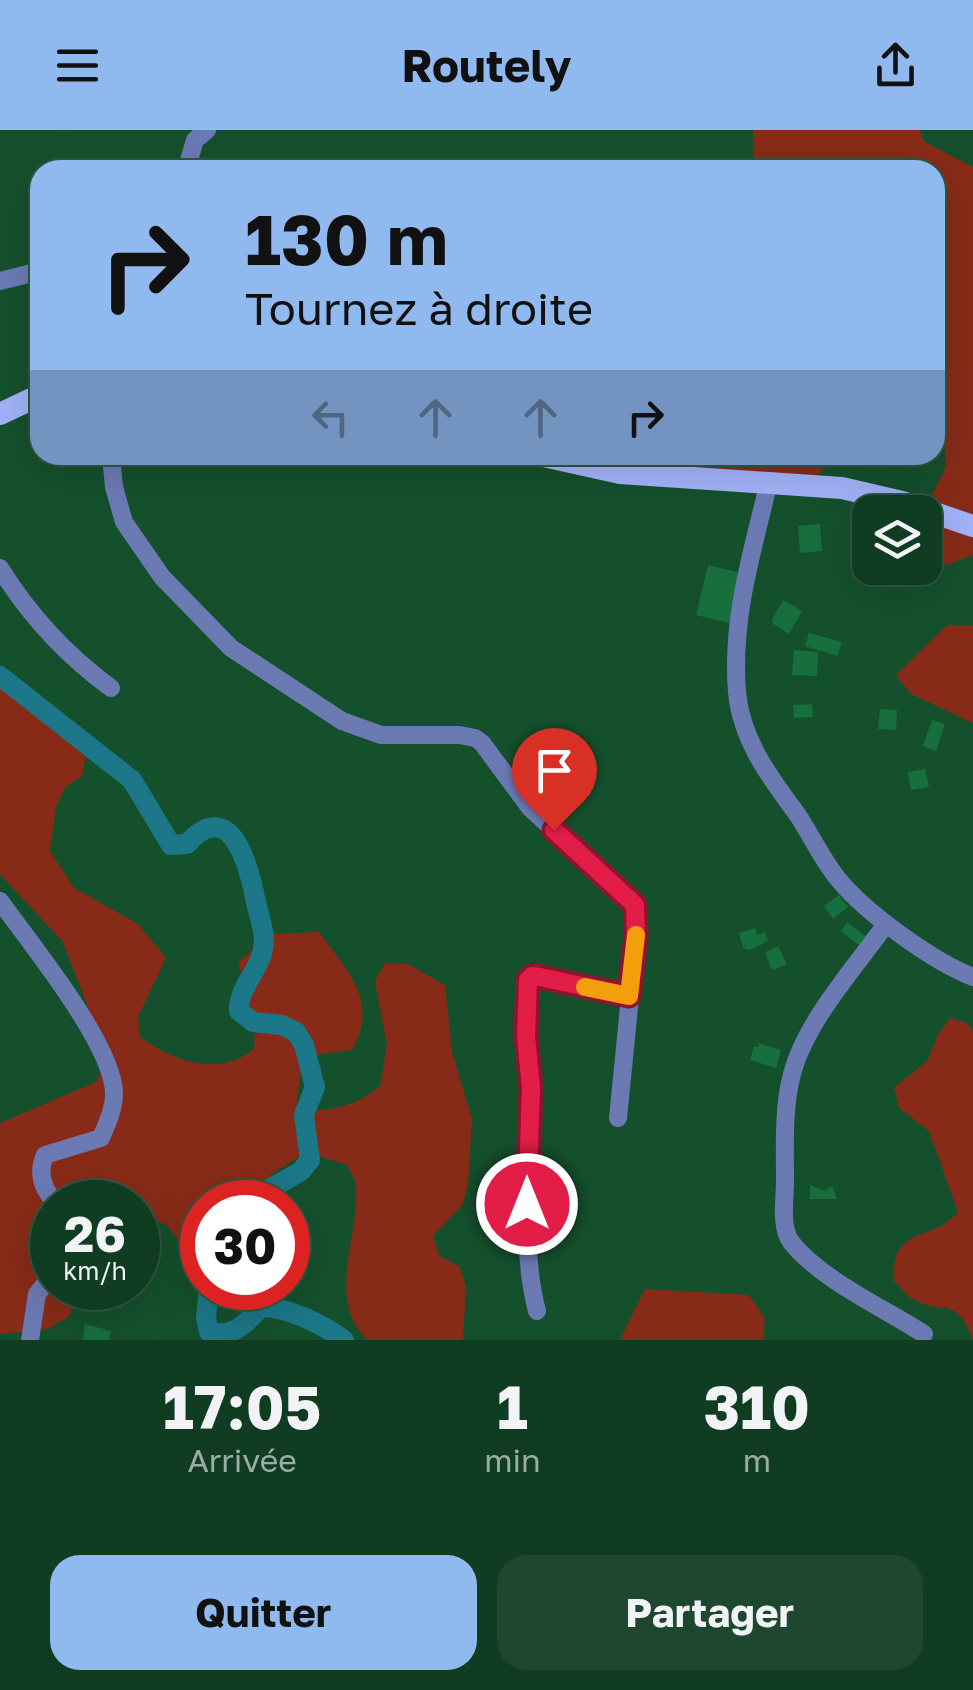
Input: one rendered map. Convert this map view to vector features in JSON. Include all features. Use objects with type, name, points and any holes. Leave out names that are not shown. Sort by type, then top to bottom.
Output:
[{"type":"main road","points":[[0,414],[30,400]]},
{"type":"main road","points":[[584,465],[620,473],[842,488],[902,502],[973,526]]},
{"type":"street","points":[[189,160],[195,140],[207,130]]},
{"type":"street","points":[[0,281],[30,274]]},
{"type":"street","points":[[113,465],[124,522],[162,577],[231,648],[360,729],[398,737],[460,735],[482,743],[530,808],[635,905],[636,937],[618,1118]]},
{"type":"street","points":[[769,482],[741,598],[735,649],[744,729],[768,774],[838,879],[886,924],[973,977]]},
{"type":"street","points":[[0,568],[53,638],[111,688]]},
{"type":"street","points":[[0,901],[73,1005],[96,1042],[113,1082],[113,1106],[101,1138],[45,1155],[42,1180]]},
{"type":"street","points":[[886,924],[804,1040],[791,1076],[784,1142],[785,1224],[791,1242],[846,1288],[924,1334]]},
{"type":"street","points":[[537,1311],[528,1270],[528,980],[540,977],[629,996]]},
{"type":"street","points":[[30,1340],[35,1310]]},
{"type":"shaded area","points":[[753,130],[919,130],[925,142],[973,167],[973,555],[946,565],[942,565],[942,495],[932,495],[946,466],[945,160],[753,160]]},
{"type":"shaded area","points":[[698,465],[829,465],[816,476],[725,483]]},
{"type":"shaded area","points":[[947,625],[973,625],[973,723],[911,694],[896,675]]},
{"type":"shaded area","points":[[0,683],[55,724],[86,756],[82,776],[65,787],[56,807],[50,851],[74,888],[138,924],[166,958],[138,1017],[140,1037],[167,1053],[196,1063],[226,1063],[240,1058],[254,1049],[255,1026],[238,962],[271,934],[319,932],[356,987],[363,1016],[352,1050],[303,1056],[296,1107],[330,1109],[351,1104],[380,1086],[387,1045],[375,981],[385,963],[408,964],[445,985],[452,1052],[472,1119],[468,1185],[462,1205],[433,1236],[439,1256],[459,1266],[466,1286],[463,1340],[368,1340],[355,1324],[346,1288],[356,1206],[355,1182],[347,1165],[306,1152],[270,1175],[269,1180],[180,1180],[180,1242],[166,1224],[160,1223],[160,1180],[30,1180],[30,1310],[71,1310],[70,1316],[47,1329],[0,1334],[0,1123],[96,1082],[105,1063],[63,942],[0,874]]},
{"type":"shaded area","points":[[950,1018],[967,1023],[973,1031],[973,1340],[967,1325],[954,1311],[911,1298],[893,1280],[899,1250],[906,1242],[935,1229],[958,1212],[929,1131],[899,1108],[894,1088],[927,1061]]},
{"type":"shaded area","points":[[645,1289],[749,1295],[765,1319],[763,1340],[620,1340]]},
{"type":"building","points":[[820,524],[822,551],[800,553],[798,526]]},
{"type":"building","points":[[708,565],[742,573],[730,623],[696,615]]},
{"type":"building","points":[[783,600],[802,611],[789,634],[772,620]]},
{"type":"building","points":[[809,633],[842,642],[837,656],[805,646]]},
{"type":"building","points":[[794,650],[818,652],[817,676],[792,675]]},
{"type":"building","points":[[812,704],[813,717],[794,718],[793,705]]},
{"type":"building","points":[[880,709],[897,710],[896,730],[878,729]]},
{"type":"building","points":[[932,720],[945,724],[936,751],[923,746]]},
{"type":"building","points":[[925,769],[929,787],[911,790],[908,772]]},
{"type":"building","points":[[839,895],[848,907],[833,919],[824,906]]},
{"type":"building","points":[[847,922],[868,938],[861,947],[841,931]]},
{"type":"building","points":[[755,928],[757,935],[765,932],[768,941],[750,950],[743,948],[739,933]]},
{"type":"building","points":[[778,946],[787,964],[772,970],[765,952]]},
{"type":"building","points":[[758,1043],[781,1050],[776,1068],[750,1060]]},
{"type":"building","points":[[810,1185],[825,1191],[832,1186],[837,1199],[810,1199]]},
{"type":"building","points":[[85,1324],[111,1331],[109,1340],[83,1340]]},
{"type":"waterway","points":[[0,676],[132,780],[171,845],[187,844],[202,831],[215,827],[226,831],[243,855],[264,940],[260,959],[242,993],[239,1011],[253,1022],[282,1025],[296,1032],[304,1045],[315,1087],[304,1115],[310,1160],[286,1180]]},
{"type":"waterway","points":[[207,1310],[209,1332],[218,1333],[232,1331],[258,1310]]},
{"type":"waterway","points":[[282,1310],[344,1340]]},
{"type":"slow traffic","points":[[585,987],[629,996],[636,935]]},
{"type":"route","points":[[527,1204],[531,1088],[526,1037],[528,980],[540,977],[629,996],[636,937],[635,905],[554,830]]}]
